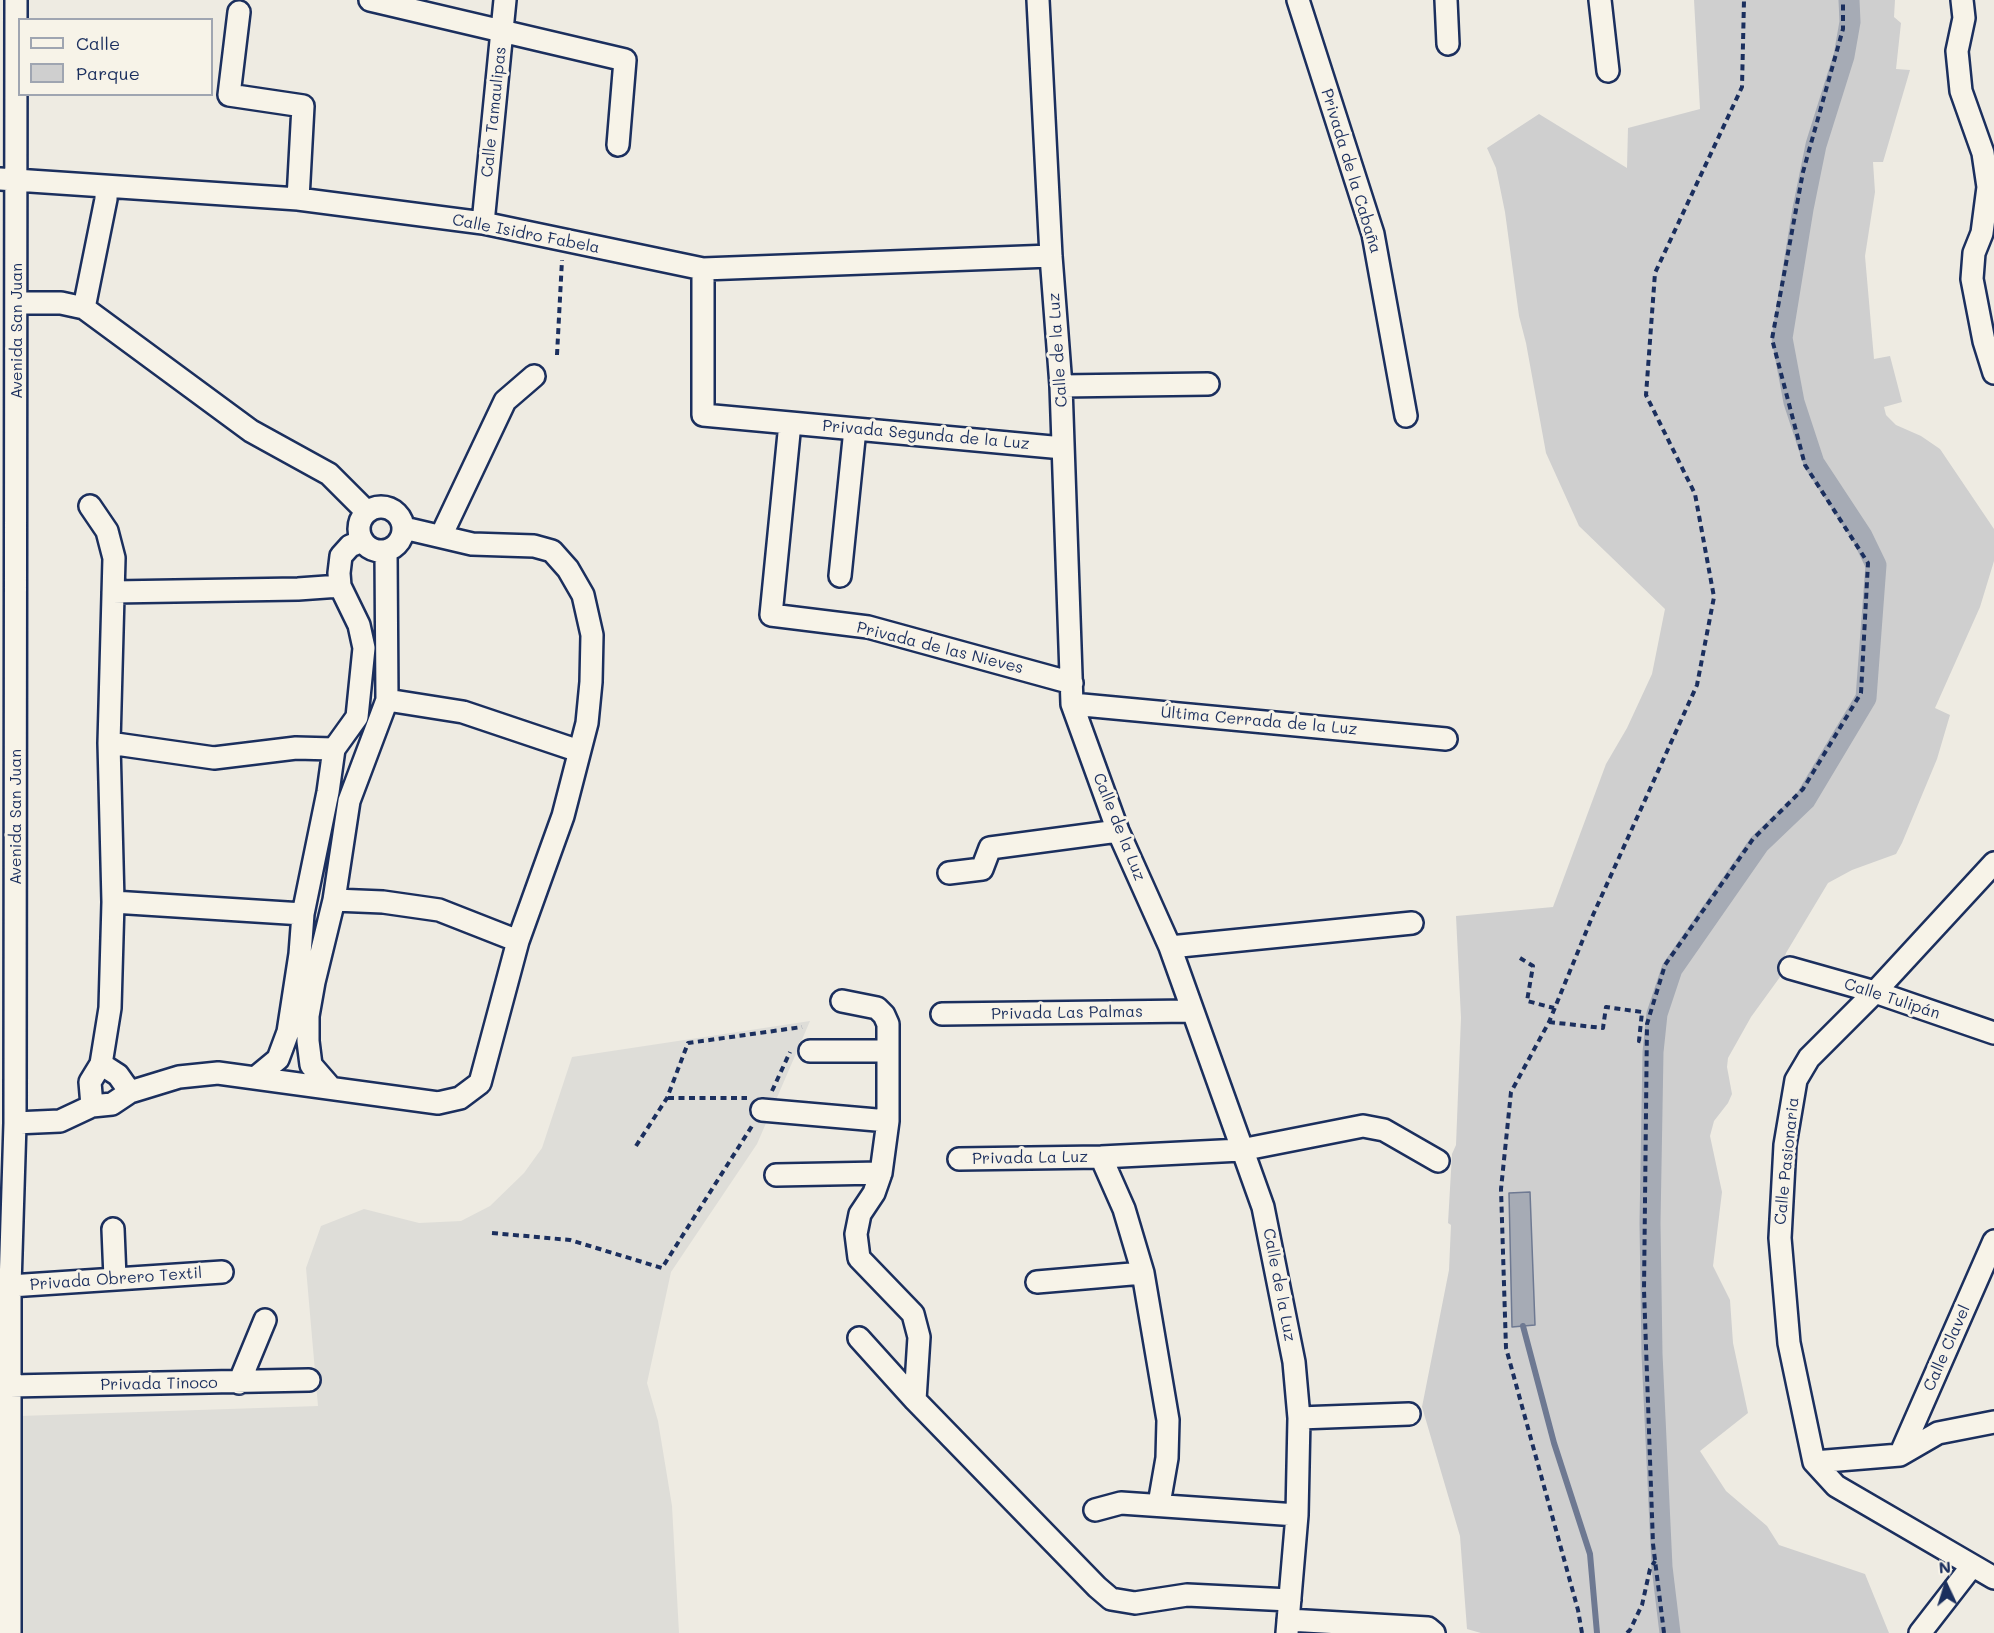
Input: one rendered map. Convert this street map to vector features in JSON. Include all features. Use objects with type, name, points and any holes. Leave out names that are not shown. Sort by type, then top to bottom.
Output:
[{"type":"street","name":"Avenida San Juan","points":[[10,1633],[5,1604],[10,1386],[5,1354],[10,1286],[15,1124],[17,303],[8,180],[8,34],[16,0]]},
{"type":"street","points":[[370,0],[625,60],[618,145]]},
{"type":"street","name":"Calle Tamaulipas","points":[[483,224],[506,0]]},
{"type":"street","name":"Calle de la Luz","points":[[1038,0],[1051,256],[1061,386],[1072,704],[1118,831],[1170,947],[1265,1218],[1294,1362],[1299,1419],[1297,1515],[1289,1618]]},
{"type":"street","name":"Privada de la Cabaña","points":[[1298,0],[1373,234],[1406,416]]},
{"type":"street","points":[[1446,0],[1448,44]]},
{"type":"street","points":[[1600,0],[1608,71]]},
{"type":"street","points":[[1962,0],[1964,18],[1957,51],[1961,91],[1983,153],[1989,187],[1988,232],[1974,253],[1972,279],[1984,341],[1994,373]]},
{"type":"street","points":[[239,12],[228,95],[303,106],[298,199]]},
{"type":"street","name":"Calle Isidro Fabela","points":[[8,180],[298,199],[483,224],[703,269],[1051,256]]},
{"type":"street","points":[[84,308],[106,199],[106,187]]},
{"type":"street","name":"Privada Segunda de la Luz","points":[[703,269],[703,415],[1063,448]]},
{"type":"street","points":[[17,303],[61,303],[84,308],[251,431],[329,474],[367,512]]},
{"type":"street","points":[[441,536],[506,401],[534,376]]},
{"type":"street","points":[[1061,386],[1208,384]]},
{"type":"street","name":"Privada de las Nieves","points":[[790,423],[771,615],[868,627],[1072,683]]},
{"type":"street","points":[[840,576],[855,429]]},
{"type":"street","points":[[90,506],[107,531],[114,558],[109,743],[112,902],[110,1008],[101,1064],[90,1082],[92,1106]]},
{"type":"street","points":[[384,507],[392,510],[399,516],[404,528],[400,542],[394,548],[386,551],[376,551],[368,547],[359,534],[362,518],[375,508],[384,507]]},
{"type":"street","points":[[15,1124],[60,1121],[92,1106],[112,1104],[130,1092],[179,1077],[218,1073],[438,1103],[460,1098],[480,1083],[518,941],[563,816],[587,723],[592,635],[583,595],[568,569],[552,551],[534,546],[472,544],[404,528]]},
{"type":"street","points":[[255,1078],[278,1059],[288,1032],[300,954],[303,914],[328,792],[334,749],[357,717],[364,648],[359,625],[339,586],[341,556],[350,546],[362,541]]},
{"type":"street","points":[[331,1088],[311,1065],[308,1016],[334,900],[349,801],[387,700],[386,551]]},
{"type":"street","points":[[113,592],[298,589],[339,586]]},
{"type":"street","points":[[387,700],[463,712],[579,751]]},
{"type":"street","name":"Última Cerrada de la Luz","points":[[1072,704],[1446,739]]},
{"type":"street","points":[[109,743],[214,758],[296,748],[334,749]]},
{"type":"street","points":[[949,873],[982,869],[990,848],[1118,831]]},
{"type":"street","name":"Calle Pasionaria","points":[[1814,1462],[1789,1343],[1780,1238],[1785,1145],[1796,1080],[1809,1058],[1875,992],[1994,863]]},
{"type":"street","points":[[334,900],[383,902],[439,910],[518,941]]},
{"type":"street","points":[[112,902],[303,914]]},
{"type":"street","points":[[1170,947],[1412,923]]},
{"type":"street","name":"Calle Tulipán","points":[[1790,968],[1875,992],[1994,1033]]},
{"type":"street","points":[[842,1001],[877,1008],[884,1015],[888,1024],[888,1121],[881,1173],[874,1193],[860,1215],[856,1234],[859,1258],[913,1314],[919,1337],[915,1400]]},
{"type":"street","name":"Privada Las Palmas","points":[[942,1014],[1192,1011]]},
{"type":"street","points":[[800,1045],[888,1051]]},
{"type":"street","points":[[101,1064],[118,1076],[130,1092]]},
{"type":"street","points":[[765,1104],[888,1121]]},
{"type":"street","name":"Privada La Luz","points":[[959,1160],[1101,1157],[1241,1150],[1363,1126],[1384,1130],[1438,1161]]},
{"type":"street","points":[[1101,1157],[1125,1209],[1143,1273],[1168,1420],[1167,1458],[1159,1504]]},
{"type":"street","points":[[776,1175],[881,1173]]},
{"type":"street","points":[[113,1229],[115,1278]]},
{"type":"street","name":"Calle Clavel","points":[[1900,1455],[1994,1240]]},
{"type":"street","name":"Privada Obrero Textil","points":[[10,1286],[222,1272]]},
{"type":"street","points":[[1037,1282],[1143,1273]]},
{"type":"street","points":[[239,1383],[265,1320]]},
{"type":"street","points":[[859,1338],[915,1400],[1096,1587],[1111,1599],[1135,1603],[1187,1595],[1289,1618],[1401,1630],[1428,1628],[1434,1633]]},
{"type":"street","name":"Privada Tinoco","points":[[10,1386],[309,1380]]},
{"type":"street","points":[[1299,1419],[1409,1414]]},
{"type":"street","points":[[1814,1462],[1900,1455],[1938,1433],[1994,1422]]},
{"type":"street","points":[[1814,1462],[1836,1486],[1994,1578]]},
{"type":"street","points":[[1095,1510],[1121,1503],[1297,1515]]},
{"type":"street","points":[[1920,1633],[1972,1566]]},
{"type":"path","points":[[1582,1633],[1575,1598],[1506,1348],[1501,1189],[1511,1092],[1549,1022],[1593,915],[1697,685],[1714,597],[1695,494],[1646,395],[1655,273],[1742,87],[1744,0]]},
{"type":"path","points":[[1664,1633],[1655,1560],[1644,1290],[1647,1024],[1665,965],[1753,839],[1803,789],[1861,693],[1868,563],[1805,465],[1772,339],[1803,172],[1844,29],[1843,0]]},
{"type":"path","points":[[557,355],[564,240]]},
{"type":"path","points":[[1520,958],[1533,966],[1527,1001],[1554,1008]]},
{"type":"path","points":[[1549,1022],[1604,1028],[1606,1007],[1642,1012],[1639,1041],[1646,1042]]},
{"type":"path","points":[[492,1233],[570,1240],[662,1268],[720,1179],[800,1045],[802,1027],[688,1043],[667,1098],[636,1146]]},
{"type":"path","points":[[667,1098],[765,1104]]},
{"type":"path","points":[[1627,1633],[1642,1605],[1650,1569],[1655,1560]]},
{"type":"shaded area","points":[[810,1021],[757,1144],[671,1272],[647,1383],[658,1421],[672,1506],[679,1633],[19,1633],[20,1416],[318,1406],[306,1268],[321,1226],[364,1209],[419,1223],[461,1221],[490,1206],[524,1173],[542,1148],[572,1057]]},
{"type":"shaded area","points":[[1530,1192],[1535,1325],[1512,1327],[1509,1193]]},
{"type":"green space","points":[[1694,0],[1895,0],[1894,17],[1901,23],[1896,69],[1910,70],[1883,162],[1873,162],[1875,192],[1865,256],[1874,359],[1890,356],[1902,402],[1884,407],[1886,415],[1896,425],[1921,436],[1940,449],[1994,529],[1994,561],[1980,607],[1935,708],[1950,715],[1937,759],[1902,843],[1896,854],[1852,870],[1828,883],[1786,953],[1780,977],[1751,1017],[1728,1058],[1727,1067],[1732,1094],[1714,1121],[1710,1136],[1722,1192],[1713,1266],[1730,1300],[1733,1343],[1748,1413],[1700,1451],[1726,1491],[1767,1526],[1779,1545],[1865,1574],[1889,1633],[1481,1633],[1467,1629],[1460,1536],[1422,1407],[1449,1270],[1451,1225],[1448,1223],[1452,1154],[1456,1145],[1461,1018],[1456,916],[1553,907],[1606,764],[1627,728],[1652,674],[1665,609],[1579,526],[1546,453],[1519,316],[1505,212],[1496,168],[1487,148],[1539,114],[1627,168],[1628,128],[1700,109]]},
{"type":"waterway","points":[[1670,1633],[1662,1567],[1652,1354],[1650,1223],[1653,1052],[1657,1014],[1672,969],[1759,844],[1805,800],[1866,698],[1876,565],[1862,536],[1814,463],[1794,402],[1782,338],[1816,145],[1844,56],[1850,22],[1849,0]]},
{"type":"waterway","points":[[1523,1326],[1554,1443],[1590,1554],[1597,1633]]}]
